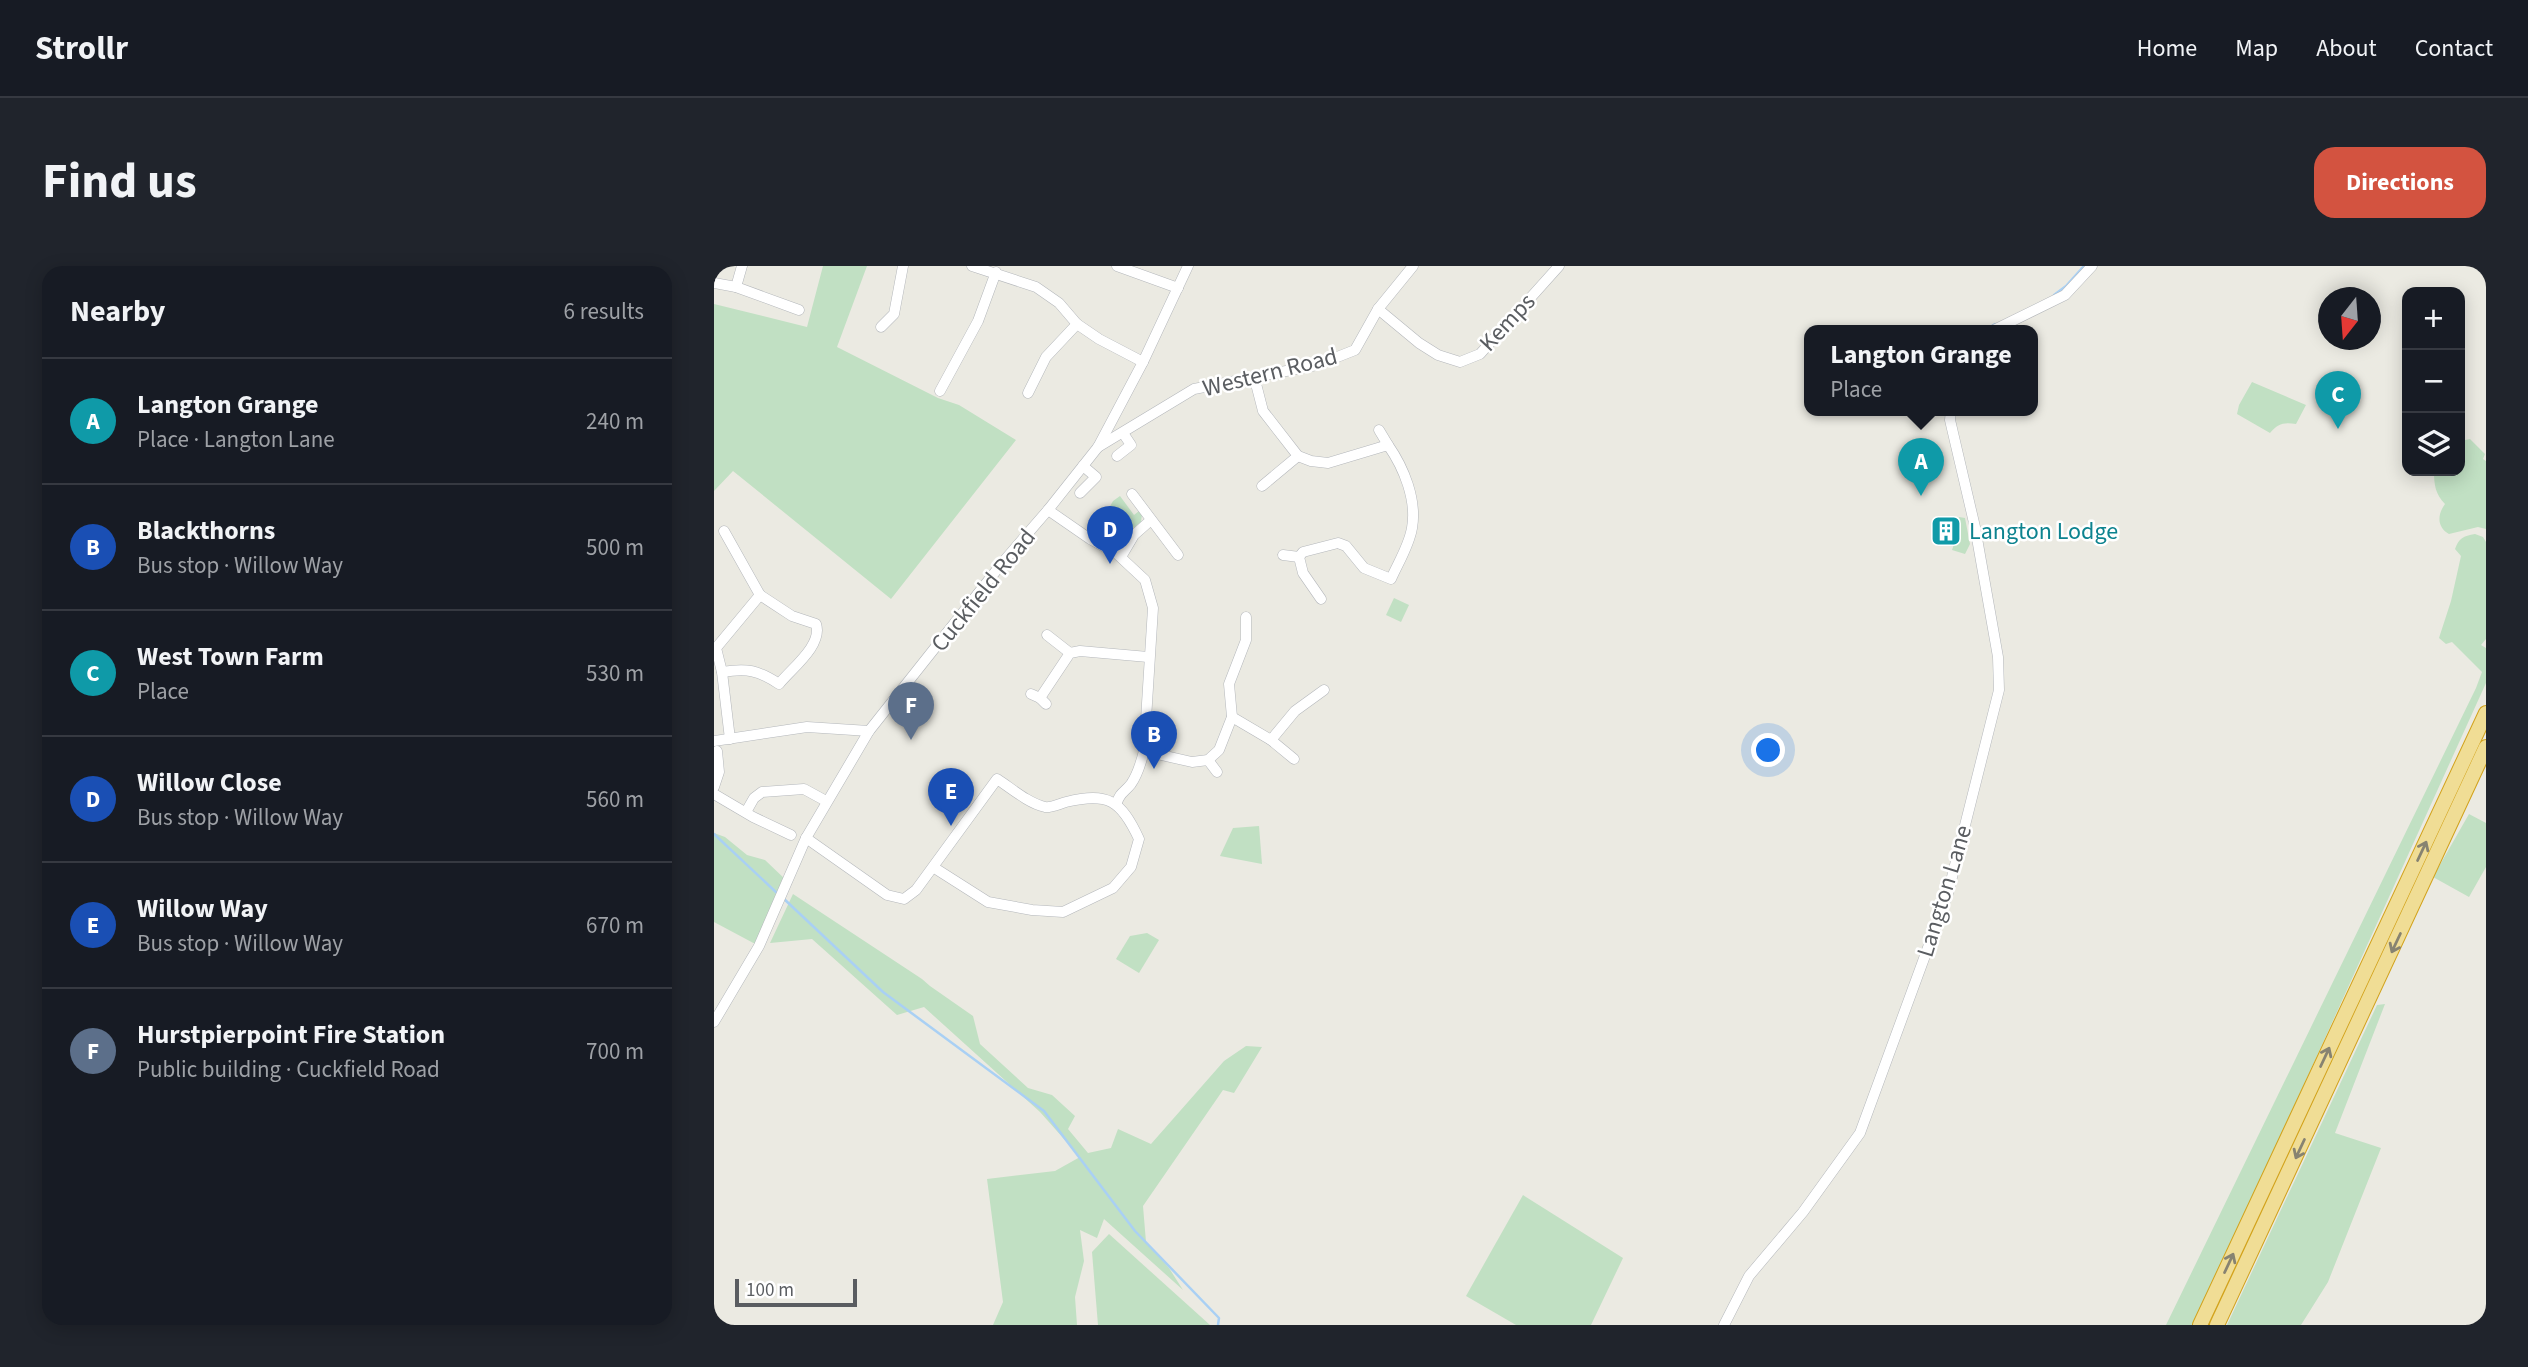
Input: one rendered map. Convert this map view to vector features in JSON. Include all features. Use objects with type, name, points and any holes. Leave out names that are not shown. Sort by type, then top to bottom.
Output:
[{"type":"highway","points":[[2200,1325],[2486,713]]},
{"type":"highway","points":[[2217,1325],[2486,747]]},
{"type":"street","points":[[736,287],[742,266]]},
{"type":"street","points":[[880,327],[894,314],[903,266]]},
{"type":"street","points":[[972,266],[1036,287],[1059,303],[1077,324],[1143,362]]},
{"type":"street","points":[[1117,266],[1178,288]]},
{"type":"street","name":"Cuckfield Road","points":[[714,1022],[759,946],[806,838],[869,731],[1098,447],[1143,362],[1188,266]]},
{"type":"street","name":"Western Road","points":[[1098,447],[1194,389],[1317,365],[1355,350],[1401,270],[1413,266]]},
{"type":"street","name":"Kemps","points":[[1378,309],[1419,343],[1438,355],[1460,362],[1480,354],[1559,266]]},
{"type":"street","points":[[2004,325],[2065,295],[2092,266]]},
{"type":"street","points":[[940,391],[978,321],[996,272]]},
{"type":"street","points":[[714,283],[736,287],[799,310]]},
{"type":"street","points":[[1028,393],[1046,358],[1077,324]]},
{"type":"street","points":[[1254,376],[1264,411],[1298,456],[1328,463],[1388,445]]},
{"type":"street","name":"Langton Lane","points":[[1724,1325],[1749,1276],[1803,1212],[1860,1133],[1948,892],[1999,690],[1998,657],[1975,527],[1950,416]]},
{"type":"street","points":[[1299,557],[1303,552],[1338,543],[1346,546],[1364,568],[1389,583],[1410,537],[1413,520],[1406,477],[1400,461],[1379,430]]},
{"type":"street","points":[[1117,456],[1131,445],[1123,433]]},
{"type":"street","points":[[1262,486],[1298,456]]},
{"type":"street","points":[[1080,493],[1096,478],[1083,466]]},
{"type":"street","points":[[1132,494],[1178,555]]},
{"type":"street","points":[[1048,510],[1121,557],[1145,580],[1151,599],[1153,608],[1144,751],[1138,773],[1128,788],[1119,795],[1117,803]]},
{"type":"street","points":[[1121,557],[1134,535],[1151,520]]},
{"type":"street","points":[[722,672],[741,669],[762,673],[779,684],[814,643],[818,632],[816,624],[792,616],[760,595],[724,531]]},
{"type":"street","points":[[1283,555],[1299,557]]},
{"type":"street","points":[[1299,557],[1303,573],[1321,595]]},
{"type":"street","points":[[730,739],[722,672],[715,648],[760,595]]},
{"type":"street","points":[[1144,751],[1192,762],[1208,760],[1219,750],[1232,718],[1229,684],[1246,640],[1246,617]]},
{"type":"street","points":[[1046,635],[1070,653]]},
{"type":"street","points":[[1039,699],[1070,653],[1080,651],[1148,657]]},
{"type":"street","points":[[1271,740],[1294,711],[1324,690]]},
{"type":"street","points":[[1232,718],[1271,740],[1294,760]]},
{"type":"street","points":[[714,787],[720,768],[716,746],[730,739],[807,727],[869,731]]},
{"type":"street","points":[[1208,760],[1217,772]]},
{"type":"street","points":[[806,838],[887,895],[904,899],[916,890],[933,866],[997,779],[1034,803],[1048,808],[1086,797],[1117,803],[1130,819],[1139,839],[1131,867],[1113,888],[1063,912],[1032,910],[988,902],[933,866]]},
{"type":"street","points":[[746,812],[754,798],[762,792],[804,789],[826,801]]},
{"type":"street","points":[[714,794],[791,835]]},
{"type":"green space","points":[[823,266],[867,266],[837,347],[938,398],[959,405],[1016,440],[891,599],[733,471],[714,491],[714,304],[807,327]]},
{"type":"green space","points":[[2252,382],[2306,405],[2296,424],[2281,424],[2270,433],[2237,414]]},
{"type":"green space","points":[[2470,439],[2485,454],[2486,529],[2478,527],[2449,534],[2440,524],[2445,504],[2436,489],[2434,476],[2465,476],[2465,440]]},
{"type":"green space","points":[[1120,496],[1134,515],[1139,511],[1142,514],[1141,522],[1133,528],[1108,510]]},
{"type":"green space","points":[[1959,517],[1965,518],[1970,544],[1965,554],[1952,550]]},
{"type":"green space","points":[[2475,534],[2483,537],[2486,542],[2486,639],[2481,645],[2486,648],[2486,683],[2195,1325],[2166,1325],[2476,688],[2482,672],[2452,642],[2446,644],[2439,638],[2461,556],[2455,549],[2462,538]]},
{"type":"green space","points":[[1394,598],[1409,605],[1401,622],[1386,615]]},
{"type":"green space","points":[[2469,814],[2486,823],[2486,867],[2469,897],[2433,877]]},
{"type":"green space","points":[[1259,826],[1262,864],[1220,856],[1233,828]]},
{"type":"green space","points":[[714,833],[725,837],[747,855],[765,860],[787,881],[759,946],[714,922]]},
{"type":"green space","points":[[793,894],[973,1016],[980,1044],[1028,1088],[1052,1095],[1075,1116],[1068,1129],[1088,1153],[1111,1148],[1118,1129],[1151,1144],[1224,1061],[1246,1046],[1262,1047],[1234,1093],[1223,1090],[1143,1206],[1146,1242],[1169,1268],[1183,1290],[1104,1219],[1097,1238],[1080,1230],[1084,1261],[1075,1297],[1077,1325],[993,1325],[1003,1302],[987,1179],[1055,1171],[1080,1157],[1040,1112],[924,1007],[897,1015],[812,939],[770,943]]},
{"type":"green space","points":[[1147,933],[1159,940],[1139,973],[1116,959],[1130,936]]},
{"type":"green space","points":[[2385,1004],[2335,1133],[2381,1148],[2328,1282],[2301,1325],[2227,1325],[2377,1005]]},
{"type":"green space","points":[[1523,1195],[1623,1258],[1591,1325],[1516,1325],[1466,1296]]},
{"type":"green space","points":[[1109,1234],[1210,1325],[1098,1325],[1092,1252]]},
{"type":"waterway","points":[[2054,295],[2084,266]]},
{"type":"waterway","points":[[714,834],[778,894]]},
{"type":"waterway","points":[[783,898],[883,992],[1044,1111],[1135,1231],[1219,1318],[1218,1325]]},
{"type":"place","name":"West Town Farm","points":[[2338,429]]},
{"type":"place","name":"Langton Grange","points":[[1921,496]]},
{"type":"place","name":"Langton Lodge","points":[[1946,531]]},
{"type":"place","name":"Willow Close","points":[[1110,564]]},
{"type":"place","name":"Hurstpierpoint Fire Station","points":[[911,740]]},
{"type":"place","name":"Blackthorns","points":[[1154,769]]},
{"type":"place","name":"Willow Way","points":[[951,826]]}]
